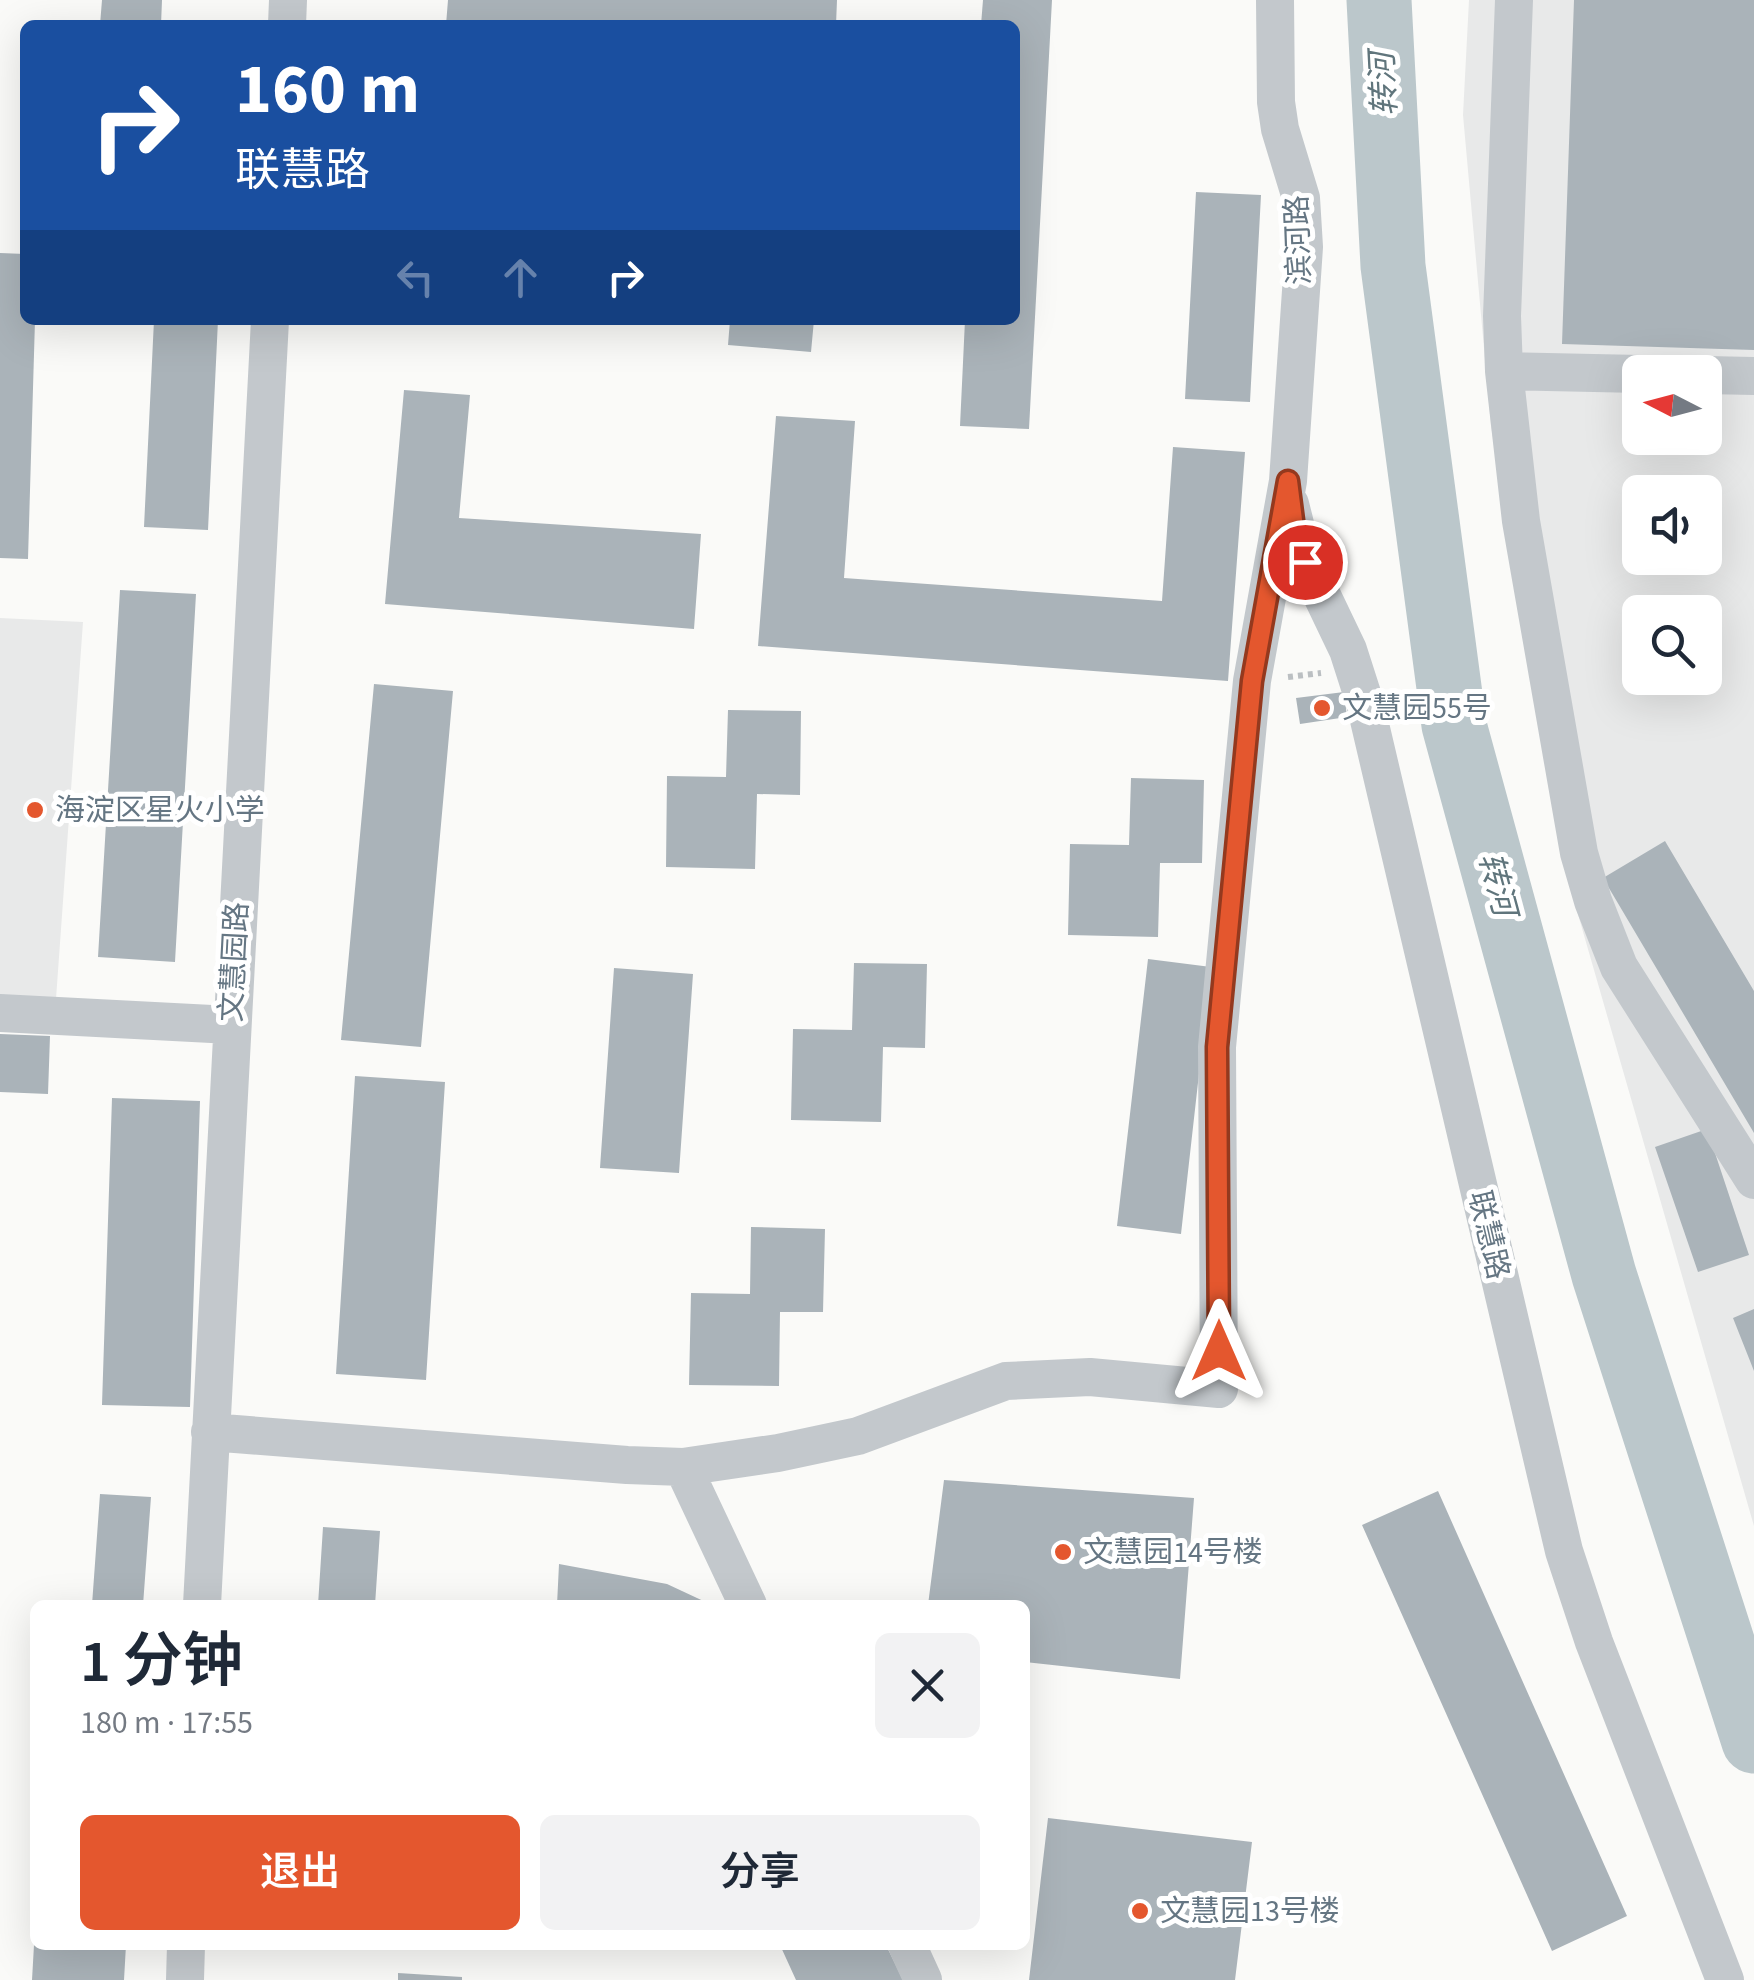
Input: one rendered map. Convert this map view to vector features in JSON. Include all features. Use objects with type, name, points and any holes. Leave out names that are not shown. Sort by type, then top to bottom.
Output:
[{"type":"street","name":"滨河路","points":[[1274,0],[1276,102],[1304,225],[1288,481]]},
{"type":"street","points":[[1514,0],[1503,296],[1504,371],[1521,520],[1579,853],[1592,900],[1619,967],[1754,1180]]},
{"type":"street","name":"文慧园路","points":[[202,1600],[270,325]]},
{"type":"street","points":[[1504,371],[1622,374]]},
{"type":"street","points":[[1722,375],[1754,376]]},
{"type":"street","name":"联慧路","points":[[1288,481],[1292,518],[1303,556],[1355,670],[1564,1551],[1594,1642],[1725,1980]]},
{"type":"street","points":[[210,1432],[683,1466],[778,1453],[858,1436],[1006,1381],[1090,1377],[1220,1389],[1217,1047],[1252,681],[1288,481]]},
{"type":"street","points":[[0,1013],[231,1025]]},
{"type":"street","points":[[683,1466],[746,1600]]},
{"type":"street","points":[[909,1950],[923,1980]]},
{"type":"path","points":[[1252,681],[1355,670]]},
{"type":"shaded area","points":[[1469,0],[1754,0],[1754,1526],[1573,897],[1491,426],[1463,115]]},
{"type":"shaded area","name":"海淀区星火小学","points":[[0,618],[83,622],[56,999],[0,997]]},
{"type":"building","points":[[102,0],[162,0],[161,20],[100,20]]},
{"type":"building","points":[[448,0],[837,0],[836,20],[446,20]]},
{"type":"building","points":[[983,0],[1052,0],[1029,429],[960,426],[965,325],[1020,325],[1020,20],[981,20]]},
{"type":"building","points":[[1574,0],[1754,0],[1754,350],[1562,344]]},
{"type":"building","points":[[1196,192],[1261,195],[1250,402],[1185,399]]},
{"type":"building","points":[[0,253],[20,254],[20,325],[35,325],[28,559],[0,558]]},
{"type":"building","points":[[154,325],[218,325],[208,530],[144,527]]},
{"type":"building","points":[[730,325],[814,325],[811,352],[728,345]]},
{"type":"building","points":[[404,390],[470,395],[459,518],[701,534],[694,629],[385,604]]},
{"type":"building","points":[[776,416],[855,421],[844,578],[1162,601],[1173,447],[1245,452],[1228,681],[758,646]]},
{"type":"building","points":[[120,590],[196,594],[175,962],[98,957]]},
{"type":"building","points":[[374,684],[453,691],[421,1047],[341,1040]]},
{"type":"building","name":"文慧园55号","points":[[1344,692],[1347,717],[1300,724],[1296,698]]},
{"type":"building","points":[[728,710],[801,711],[800,795],[757,794],[755,869],[666,867],[667,776],[726,777]]},
{"type":"building","points":[[1131,778],[1204,780],[1202,863],[1160,863],[1158,937],[1068,935],[1070,844],[1129,845]]},
{"type":"building","points":[[1665,841],[1754,991],[1754,1133],[1603,878]]},
{"type":"building","points":[[1148,959],[1211,967],[1181,1234],[1117,1226]]},
{"type":"building","points":[[854,963],[927,964],[925,1048],[883,1047],[881,1122],[791,1120],[793,1029],[852,1030]]},
{"type":"building","points":[[614,968],[693,974],[679,1173],[600,1168]]},
{"type":"building","points":[[0,1034],[50,1036],[48,1094],[0,1092]]},
{"type":"building","points":[[355,1076],[445,1082],[426,1380],[336,1374]]},
{"type":"building","points":[[112,1098],[200,1101],[190,1407],[102,1405]]},
{"type":"building","points":[[1707,1129],[1749,1255],[1698,1272],[1655,1147]]},
{"type":"building","points":[[751,1227],[825,1229],[823,1312],[780,1312],[779,1386],[689,1385],[691,1293],[750,1294]]},
{"type":"building","points":[[1754,1309],[1754,1371],[1733,1318]]},
{"type":"building","name":"文慧园14号楼","points":[[944,1480],[1194,1498],[1180,1679],[1030,1663],[1030,1600],[929,1600]]},
{"type":"building","points":[[1438,1491],[1627,1916],[1552,1951],[1362,1525]]},
{"type":"building","points":[[100,1494],[151,1497],[143,1600],[92,1600]]},
{"type":"building","points":[[323,1527],[380,1531],[375,1600],[318,1600]]},
{"type":"building","points":[[559,1564],[667,1584],[701,1600],[557,1600]]},
{"type":"building","name":"文慧园13号楼","points":[[1048,1818],[1252,1842],[1235,1980],[1029,1980]]},
{"type":"building","points":[[34,1950],[126,1950],[124,1980],[32,1980]]},
{"type":"building","points":[[782,1950],[888,1950],[903,1980],[796,1980]]},
{"type":"building","points":[[398,1973],[462,1977],[462,1980],[398,1980]]},
{"type":"waterway","name":"转河","points":[[1379,0],[1393,266],[1454,725],[1604,1275],[1754,1741]]},
{"type":"place","name":"文慧园55号","points":[[1322,708]]},
{"type":"place","name":"海淀区星火小学","points":[[35,810]]},
{"type":"place","name":"文慧园14号楼","points":[[1063,1552]]},
{"type":"place","name":"文慧园13号楼","points":[[1140,1911]]},
{"type":"route","points":[[1219,1351],[1217,1047],[1252,681],[1288,481],[1294,528],[1305,562]]}]
